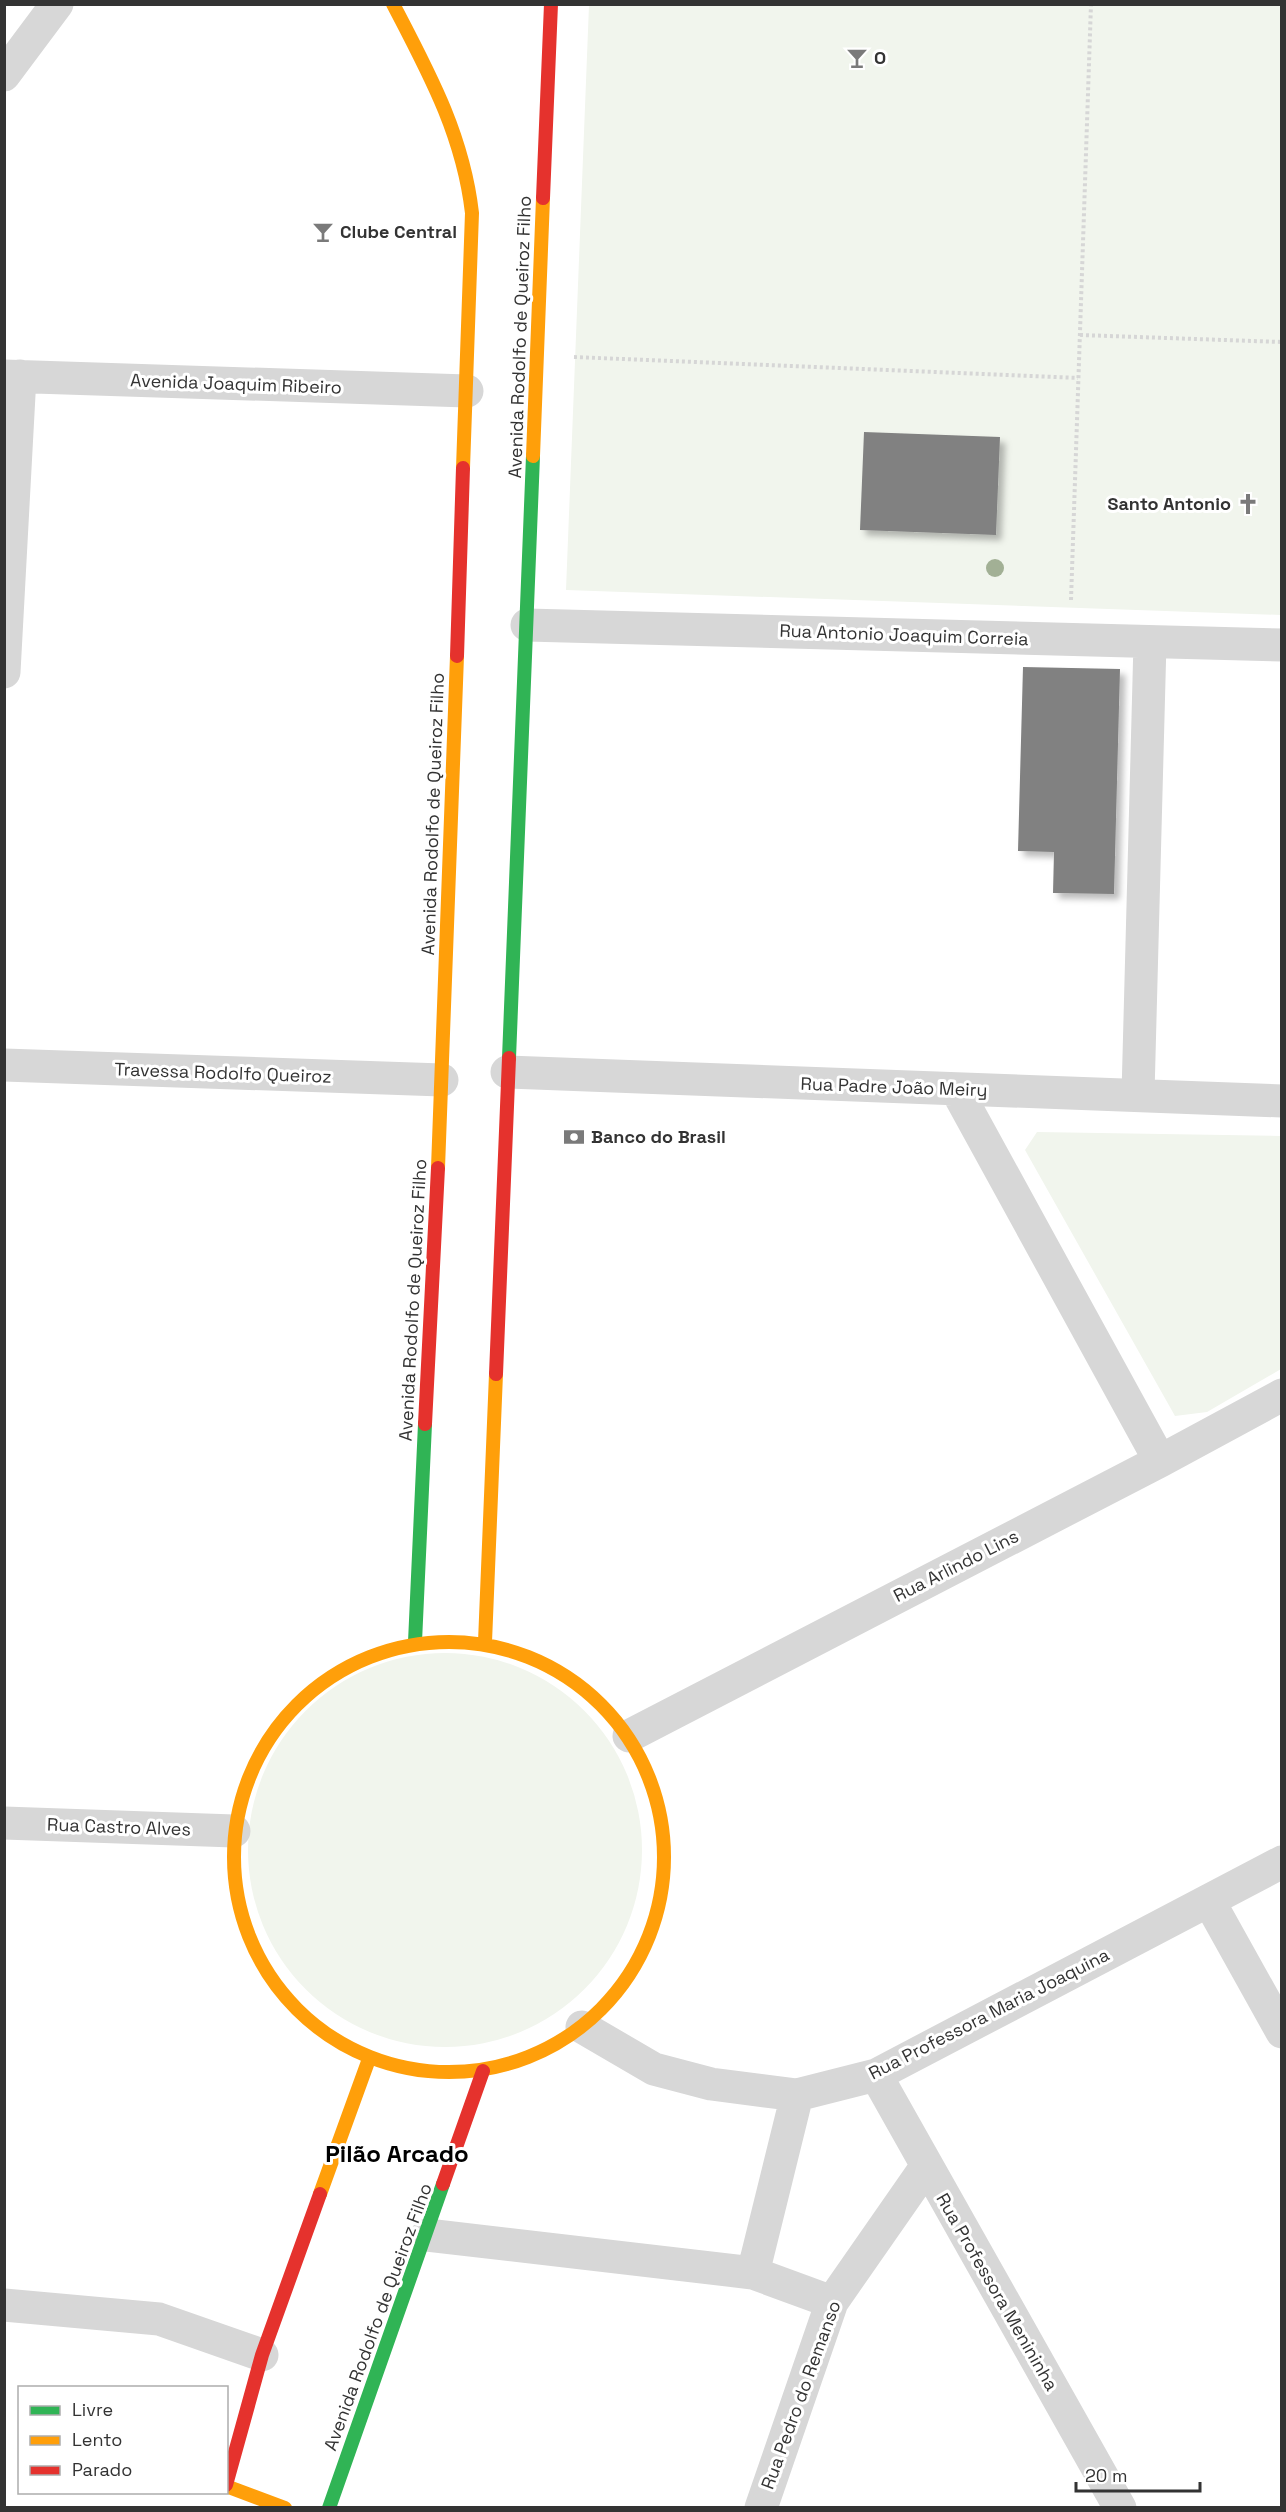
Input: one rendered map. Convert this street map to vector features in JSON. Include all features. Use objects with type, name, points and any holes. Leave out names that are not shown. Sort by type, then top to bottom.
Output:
[{"type":"main road","name":"Avenida Rodolfo de Queiroz Filho","points":[[393,4],[431,76],[448,115],[465,165],[472,213],[442,1080],[415,1642]]},
{"type":"main road","name":"Avenida Rodolfo de Queiroz Filho","points":[[485,1642],[551,4]]},
{"type":"main road","points":[[415,1642],[485,1642],[542,1660],[590,1692],[629,1736],[656,1794],[665,1858],[655,1922],[626,1980],[582,2027],[535,2055],[483,2071],[425,2073],[369,2059],[308,2023],[262,1968],[237,1902],[234,1831],[253,1764],[293,1706],[349,1664],[415,1642]]},
{"type":"main road","points":[[228,2478],[261,2355],[369,2059]]},
{"type":"main road","name":"Avenida Rodolfo de Queiroz Filho","points":[[330,2508],[483,2071]]},
{"type":"main road","points":[[228,2486],[285,2508]]},
{"type":"street","points":[[4,75],[57,4]]},
{"type":"street","points":[[4,672],[12,376]]},
{"type":"street","name":"Avenida Joaquim Ribeiro","points":[[12,376],[467,391]]},
{"type":"street","name":"Rua Antonio Joaquim Correia","points":[[527,625],[1281,645]]},
{"type":"street","points":[[1138,1094],[1150,642]]},
{"type":"street","name":"Travessa Rodolfo Queiroz","points":[[4,1065],[442,1080]]},
{"type":"street","name":"Rua Padre João Meiry","points":[[507,1072],[1281,1101]]},
{"type":"street","points":[[956,1089],[1161,1461]]},
{"type":"street","name":"Rua Arlindo Lins","points":[[629,1736],[1161,1461],[1281,1395]]},
{"type":"street","name":"Rua Castro Alves","points":[[4,1823],[234,1831]]},
{"type":"street","name":"Rua Professora Maria Joaquina","points":[[582,2027],[654,2069],[711,2084],[797,2095],[876,2075],[1281,1862]]},
{"type":"street","points":[[1209,1901],[1281,2032]]},
{"type":"street","name":"Rua Professora Menininha","points":[[876,2075],[1120,2508]]},
{"type":"street","points":[[753,2272],[797,2095]]},
{"type":"street","name":"Rua Pedro do Remanso","points":[[761,2508],[832,2302],[926,2167]]},
{"type":"street","points":[[427,2235],[753,2272],[832,2302]]},
{"type":"street","points":[[4,2305],[159,2319],[261,2355]]},
{"type":"path","points":[[1069,639],[1091,4]]},
{"type":"path","points":[[1080,335],[1281,342]]},
{"type":"path","points":[[537,356],[1078,378]]},
{"type":"shaded area","points":[[589,5],[1281,5],[1281,615],[566,590]]},
{"type":"shaded area","points":[[1037,1132],[1281,1136],[1281,1369],[1207,1412],[1175,1416],[1025,1150]]},
{"type":"shaded area","points":[[445,1653],[483,1657],[520,1668],[554,1686],[584,1711],[609,1741],[627,1775],[638,1812],[642,1850],[638,1888],[627,1925],[609,1959],[584,1989],[554,2014],[520,2032],[483,2043],[445,2047],[407,2043],[370,2032],[336,2014],[306,1989],[281,1959],[263,1925],[252,1888],[248,1850],[252,1812],[263,1775],[281,1741],[306,1711],[336,1686],[370,1668],[407,1657]]},
{"type":"building","points":[[864,432],[1000,437],[996,535],[860,530]]},
{"type":"building","points":[[1023,667],[1120,669],[1114,894],[1053,893],[1054,852],[1018,851]]},
{"type":"traffic: fast","points":[[509,1058],[533,456]]},
{"type":"traffic: fast","points":[[415,1642],[425,1424]]},
{"type":"traffic: fast","points":[[329,2508],[443,2184]]},
{"type":"traffic: slow","points":[[393,4],[443,105],[453,131],[461,157],[472,213],[463,468]]},
{"type":"traffic: slow","points":[[533,456],[543,198]]},
{"type":"traffic: slow","points":[[438,1168],[457,656]]},
{"type":"traffic: slow","points":[[485,1642],[496,1374]]},
{"type":"traffic: slow","points":[[449,1642],[491,1646],[531,1658],[569,1678],[601,1705],[628,1737],[648,1775],[660,1815],[664,1857],[660,1899],[648,1939],[628,1977],[601,2009],[569,2036],[531,2056],[491,2068],[449,2072],[407,2068],[367,2056],[329,2036],[297,2009],[270,1977],[250,1939],[238,1899],[234,1857],[238,1815],[250,1775],[270,1737],[297,1705],[329,1678],[367,1658],[407,1646],[449,1642]]},
{"type":"traffic: slow","points":[[320,2194],[369,2059]]},
{"type":"traffic: slow","points":[[228,2487],[285,2508]]},
{"type":"traffic: jam","points":[[543,198],[551,4]]},
{"type":"traffic: jam","points":[[457,656],[463,468]]},
{"type":"traffic: jam","points":[[496,1374],[509,1058]]},
{"type":"traffic: jam","points":[[425,1424],[438,1168]]},
{"type":"traffic: jam","points":[[443,2184],[483,2071]]},
{"type":"traffic: jam","points":[[228,2478],[262,2355],[320,2194]]},
{"type":"place","name":"O","points":[[857,58]]},
{"type":"place","name":"Clube Central","points":[[323,232]]},
{"type":"place","name":"Santo Antonio","points":[[1248,504]]},
{"type":"place","name":"Banco do Brasil","points":[[574,1137]]},
{"type":"district","name":"Pilão Arcado","points":[[397,2154]]}]
